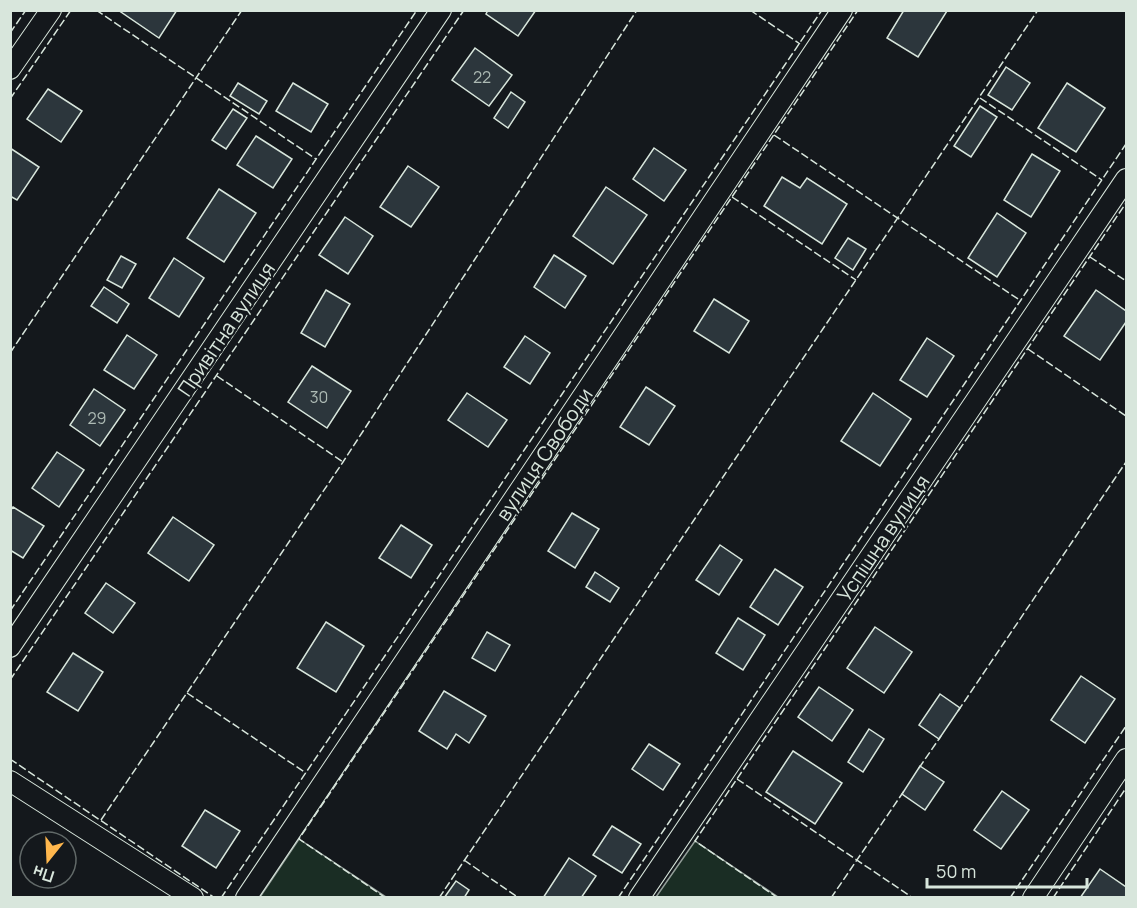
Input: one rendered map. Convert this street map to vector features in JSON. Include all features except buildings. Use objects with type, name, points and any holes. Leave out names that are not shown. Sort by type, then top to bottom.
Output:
[{"type":"street","points":[[10,69],[51,10]]},
{"type":"street","name":"Привітна вулиця","points":[[10,647],[441,10]]},
{"type":"street","name":"вулиця Свободи","points":[[246,897],[842,10]]},
{"type":"street","name":"Успішна вулиця","points":[[639,897],[1126,179]]},
{"type":"street","points":[[1033,897],[1126,759]]},
{"type":"street","points":[[10,781],[193,897]]},
{"type":"green space","points":[[299,839],[386,897],[260,897]]},
{"type":"green space","points":[[695,841],[778,897],[656,897]]},
{"type":"fence","points":[[10,33],[26,10]]},
{"type":"fence","points":[[10,99],[71,10]]},
{"type":"fence","points":[[96,10],[316,159]]},
{"type":"fence","points":[[10,353],[242,10]]},
{"type":"fence","points":[[10,611],[417,10]]},
{"type":"fence","points":[[10,680],[464,10]]},
{"type":"fence","points":[[101,820],[343,462],[637,10]]},
{"type":"fence","points":[[750,10],[800,44]]},
{"type":"fence","points":[[221,898],[822,10]]},
{"type":"fence","points":[[386,898],[299,839],[858,10]]},
{"type":"fence","points":[[439,898],[1038,10]]},
{"type":"fence","points":[[980,98],[1102,180]]},
{"type":"fence","points":[[774,135],[1021,301]]},
{"type":"fence","points":[[618,898],[1126,144]]},
{"type":"fence","points":[[732,197],[856,280]]},
{"type":"fence","points":[[778,898],[695,841],[1126,203]]},
{"type":"fence","points":[[1090,257],[1126,281]]},
{"type":"fence","points":[[1028,349],[1126,416]]},
{"type":"fence","points":[[217,376],[343,462]]},
{"type":"fence","points":[[958,711],[1126,462]]},
{"type":"fence","points":[[187,693],[306,773]]},
{"type":"fence","points":[[1010,898],[1126,726]]},
{"type":"fence","points":[[919,768],[941,736]]},
{"type":"fence","points":[[10,759],[215,898]]},
{"type":"fence","points":[[737,779],[913,898]]},
{"type":"fence","points":[[1053,898],[1126,788]]},
{"type":"fence","points":[[831,898],[904,791]]},
{"type":"fence","points":[[464,860],[519,898]]}]
